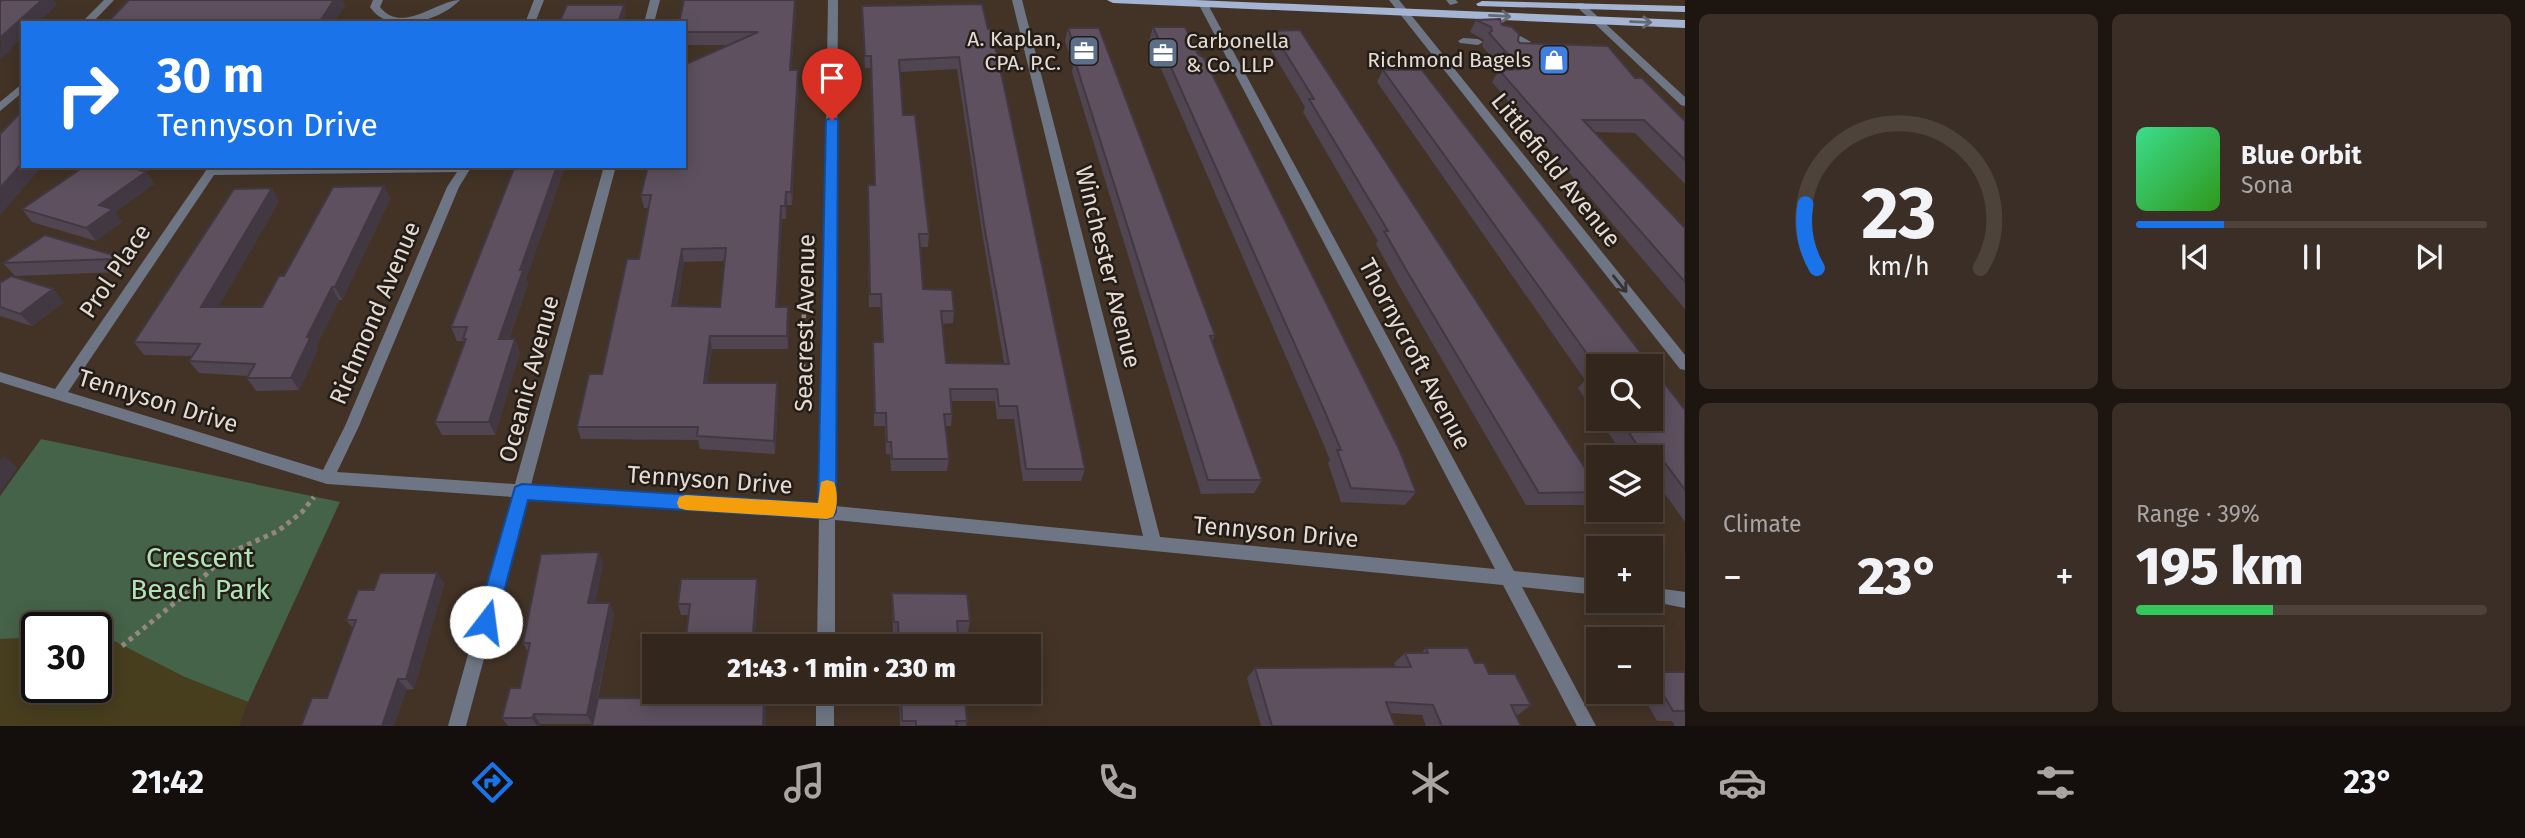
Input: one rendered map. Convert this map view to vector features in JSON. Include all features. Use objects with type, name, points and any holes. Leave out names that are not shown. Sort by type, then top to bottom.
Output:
[{"type":"main road","points":[[1113,0],[1685,24]]},
{"type":"main road","points":[[1387,0],[1685,9]]},
{"type":"street","points":[[88,21],[109,0]]},
{"type":"street","points":[[378,0],[376,7],[379,13],[401,19],[430,15],[455,0]]},
{"type":"street","points":[[531,21],[539,0]]},
{"type":"street","points":[[650,21],[655,0]]},
{"type":"street","name":"Seacrest Avenue","points":[[825,634],[833,0]]},
{"type":"street","name":"Winchester Avenue","points":[[1017,0],[1154,545]]},
{"type":"street","name":"Littlefield Avenue","points":[[1394,0],[1685,365]]},
{"type":"street","name":"Thornycroft Avenue","points":[[1203,3],[1587,726]]},
{"type":"street","points":[[1580,5],[1685,103]]},
{"type":"street","points":[[1500,33],[1510,34],[1526,42]]},
{"type":"street","points":[[1465,36],[1480,47]]},
{"type":"street","points":[[1508,42],[1526,42]]},
{"type":"street","points":[[1516,51],[1525,50],[1526,42]]},
{"type":"street","points":[[0,108],[21,88]]},
{"type":"street","name":"Prol Place","points":[[58,396],[213,169],[340,168]]},
{"type":"street","name":"Richmond Avenue","points":[[327,478],[352,426],[453,187],[465,168]]},
{"type":"street","name":"Oceanic Avenue","points":[[457,726],[609,168]]},
{"type":"street","name":"Tennyson Drive","points":[[0,377],[327,478],[827,512],[1586,586]]},
{"type":"street","points":[[1663,597],[1685,600]]},
{"type":"street","points":[[825,704],[825,726]]},
{"type":"path","points":[[803,367],[804,304]]},
{"type":"path","points":[[122,646],[181,599],[227,554],[278,531],[302,512],[314,498]]},
{"type":"path","points":[[205,553],[227,554]]},
{"type":"green space","name":"Crescent Beach Park","points":[[41,439],[340,502],[248,702],[185,678],[112,640],[112,612],[21,612],[21,638],[0,639],[0,496]]},
{"type":"sand","points":[[21,638],[21,703],[112,703],[112,640],[185,677],[248,702],[239,726],[0,726],[0,639]]},
{"type":"building","points":[[42,0],[0,40],[0,2]]},
{"type":"building","points":[[129,0],[334,0],[320,21],[109,21]]},
{"type":"building","points":[[684,0],[795,0],[790,70],[798,70],[791,192],[786,192],[785,206],[781,206],[776,307],[788,307],[787,336],[710,336],[704,383],[777,383],[774,441],[697,436],[698,427],[577,427],[589,374],[602,374],[627,259],[639,259],[651,195],[641,195],[648,168],[686,168],[686,64],[758,32],[686,32],[686,21],[679,21]],"holes":[[[726,248],[720,307],[672,306],[682,249]]]},
{"type":"building","points":[[982,4],[988,29],[991,29],[1004,86],[1085,469],[1026,469],[1017,406],[999,406],[997,389],[950,389],[952,414],[944,414],[949,459],[892,459],[891,442],[887,442],[886,413],[875,413],[873,342],[883,342],[881,294],[870,294],[868,185],[875,185],[871,56],[865,56],[862,6]],"holes":[[[959,57],[984,225],[1009,364],[946,363],[941,311],[954,311],[952,290],[923,289],[919,234],[929,234],[915,115],[903,115],[899,60]]]},
{"type":"building","points":[[567,5],[624,5],[619,21],[560,21]]},
{"type":"building","points":[[1500,19],[1502,25],[1512,27],[1519,34],[1520,43],[1608,46],[1635,78],[1642,78],[1685,121],[1685,160],[1644,120],[1583,120],[1685,228],[1685,282],[1499,70],[1521,69],[1489,33],[1492,31],[1491,27],[1476,20]]},
{"type":"building","points":[[1153,27],[1185,27],[1198,54],[1204,58],[1399,449],[1416,492],[1351,488],[1337,450],[1341,450],[1325,412]]},
{"type":"building","points":[[1068,28],[1099,28],[1215,335],[1210,336],[1262,480],[1208,480],[1074,58],[1078,58]]},
{"type":"building","points":[[1300,30],[1586,470],[1586,492],[1539,493],[1408,273],[1384,231],[1388,231],[1309,99],[1314,99],[1272,31]]},
{"type":"building","points":[[1383,70],[1422,70],[1642,354],[1587,354]]},
{"type":"building","points":[[21,112],[21,164],[0,188],[0,134]]},
{"type":"building","points":[[82,168],[134,168],[146,172],[99,205],[113,209],[86,228],[22,209]]},
{"type":"building","points":[[514,168],[556,168],[499,339],[515,339],[489,422],[435,422],[466,339],[463,339],[467,327],[451,327]]},
{"type":"building","points":[[384,186],[335,287],[332,287],[307,337],[311,336],[291,378],[247,378],[255,364],[189,361],[200,344],[134,342],[234,189],[272,188],[201,307],[262,307],[279,276],[284,276],[333,187]]},
{"type":"building","points":[[45,235],[113,255],[113,259],[3,263]]},
{"type":"building","points":[[11,276],[53,289],[20,314],[0,307],[0,283]]},
{"type":"building","points":[[1663,382],[1685,410],[1685,490],[1663,460],[1663,445],[1637,445],[1628,431],[1663,431]]},
{"type":"building","points":[[599,552],[588,603],[610,603],[587,715],[534,714],[532,718],[502,718],[510,688],[520,688],[530,643],[523,643],[541,554]]},
{"type":"building","points":[[380,573],[437,573],[406,679],[398,679],[382,726],[301,726],[312,698],[327,698],[356,620],[346,620],[358,590],[374,590]]},
{"type":"building","points":[[681,579],[757,579],[753,634],[686,634],[690,604],[678,604]]},
{"type":"building","points":[[892,593],[967,594],[970,621],[957,621],[958,634],[898,634],[898,622],[894,622]]},
{"type":"building","points":[[1426,648],[1468,648],[1475,663],[1484,663],[1489,674],[1515,674],[1531,705],[1511,705],[1521,726],[1442,726],[1433,705],[1386,702],[1395,726],[1272,726],[1255,668],[1411,667],[1405,653],[1428,653]]},
{"type":"building","points":[[1663,672],[1685,672],[1685,711],[1673,711],[1663,694]]},
{"type":"building","points":[[598,698],[642,698],[642,704],[764,704],[763,726],[592,726]]},
{"type":"building","points":[[901,704],[965,704],[967,721],[956,721],[957,726],[916,726],[916,721],[902,721]]},
{"type":"slow traffic","points":[[686,503],[827,512],[827,487]]},
{"type":"place","name":"A. Kaplan, CPA. P.C.","points":[[1084,51]]},
{"type":"place","name":"Carbonella & Co. LLP","points":[[1163,53]]},
{"type":"place","name":"Richmond Bagels","points":[[1554,60]]},
{"type":"route","points":[[486,622],[522,492],[827,512],[832,120]]}]
